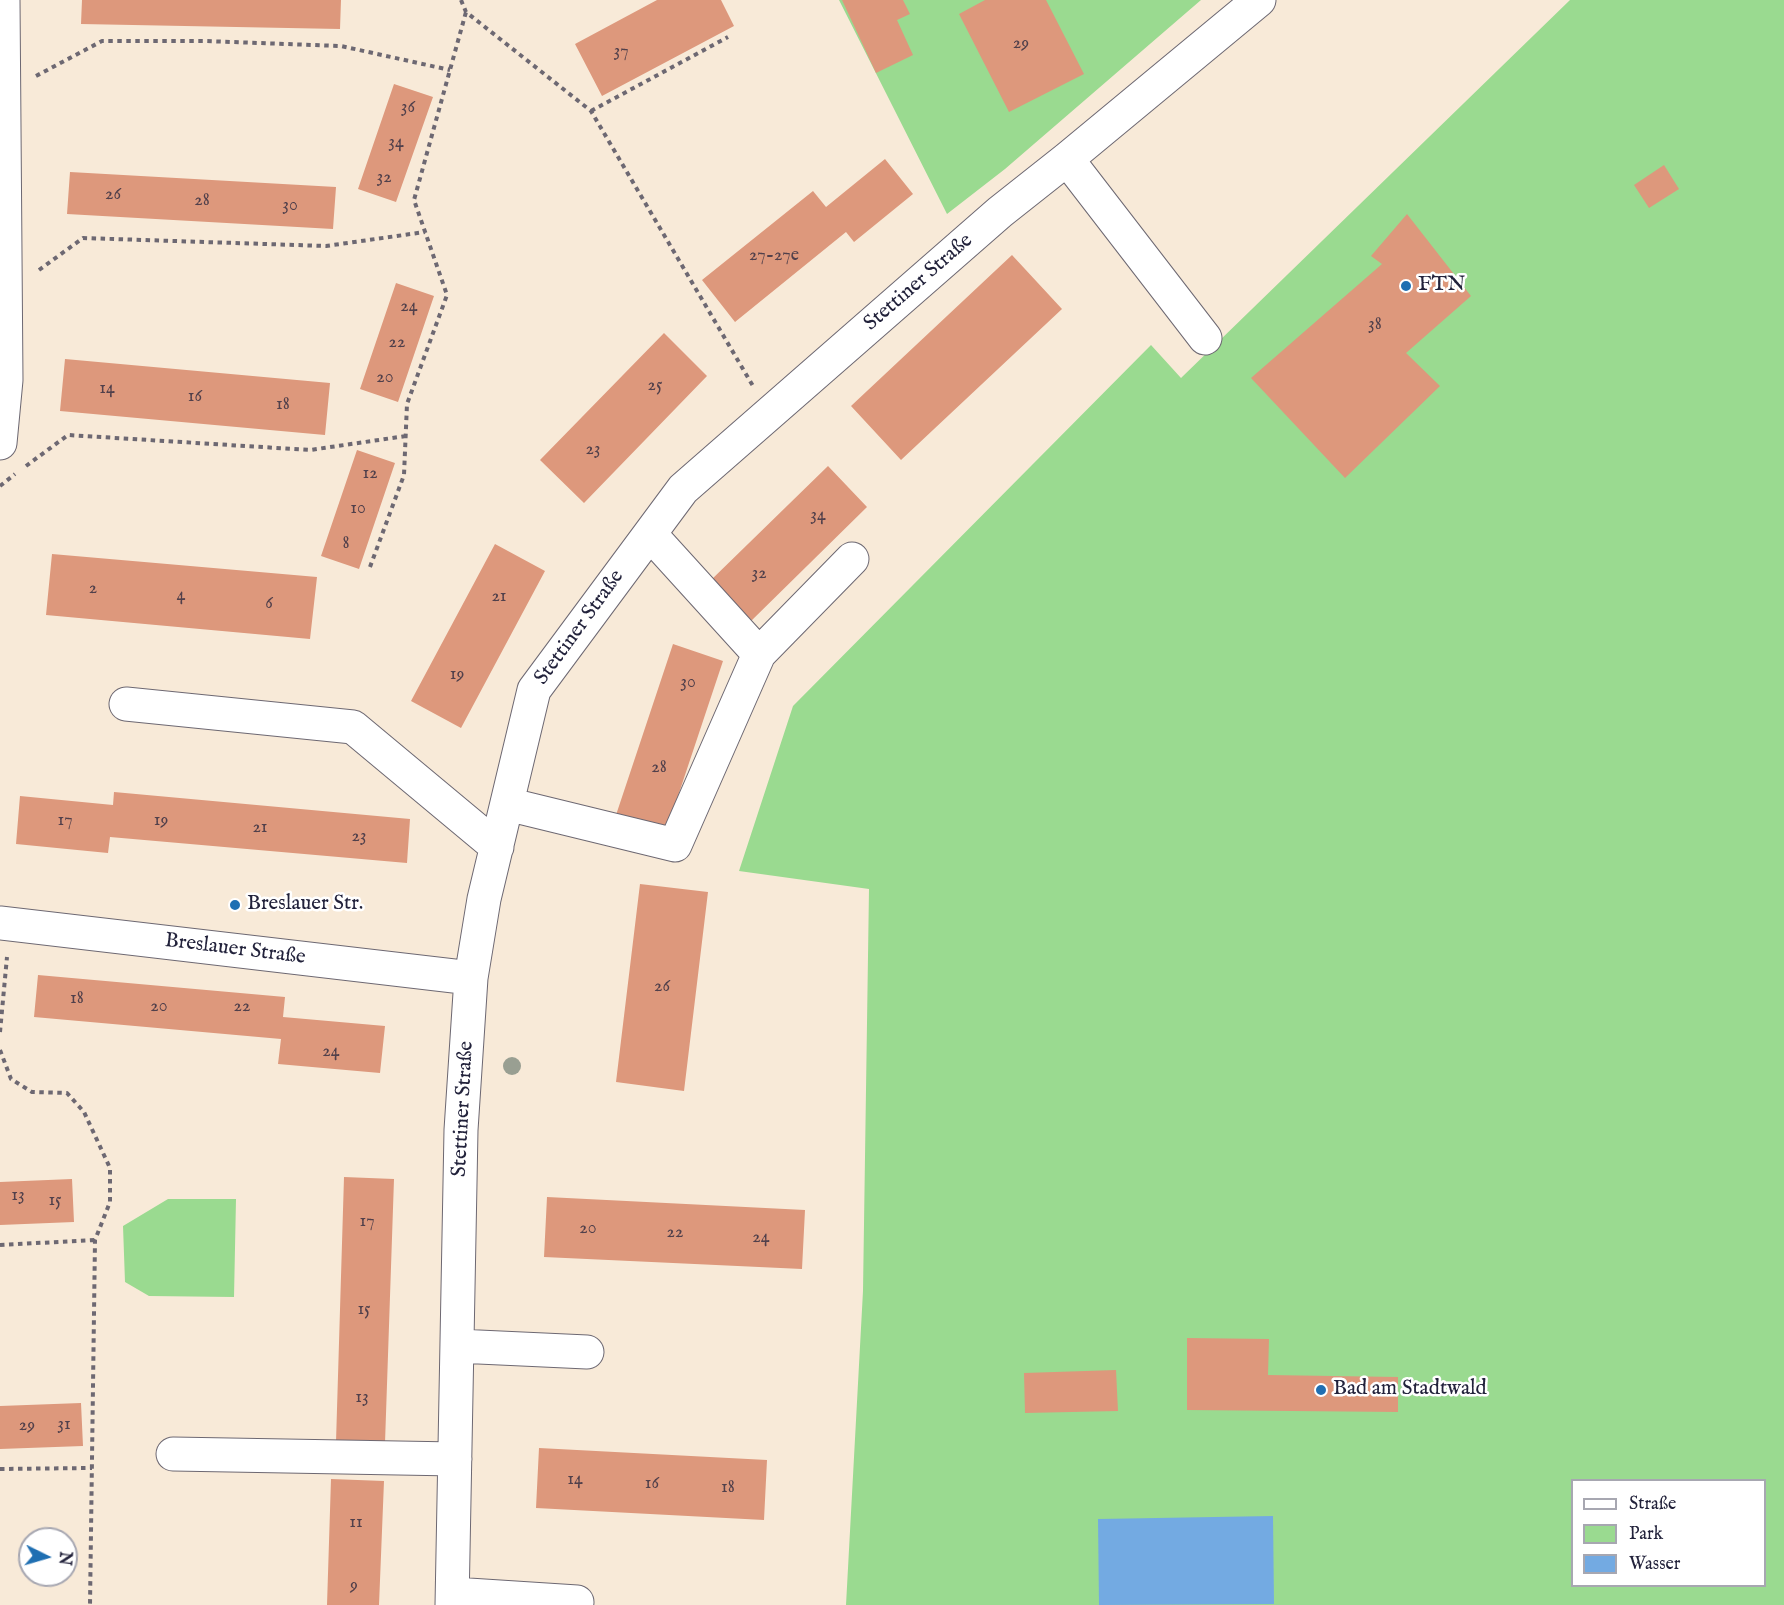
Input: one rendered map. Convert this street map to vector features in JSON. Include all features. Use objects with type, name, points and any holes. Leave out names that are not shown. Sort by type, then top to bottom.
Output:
[{"type":"street","points":[[0,443],[6,380],[3,0]]},
{"type":"street","name":"Stettiner Straße","points":[[452,1600],[461,1130],[471,978],[484,899],[534,690],[683,489],[1000,212],[1259,0]]},
{"type":"street","points":[[1067,159],[1205,338]]},
{"type":"street","points":[[650,534],[759,654]]},
{"type":"street","points":[[507,804],[675,845],[759,654],[852,559]]},
{"type":"street","points":[[126,704],[353,727],[497,847]]},
{"type":"street","name":"Breslauer Straße","points":[[5,923],[471,978]]},
{"type":"street","points":[[457,1346],[587,1352]]},
{"type":"street","points":[[173,1454],[455,1459]]},
{"type":"street","points":[[452,1600],[577,1602]]},
{"type":"path","points":[[461,0],[466,12],[591,111],[770,413]]},
{"type":"path","points":[[370,567],[404,475],[407,404],[447,295],[414,200],[466,12]]},
{"type":"path","points":[[591,111],[728,37]]},
{"type":"path","points":[[4,93],[102,40],[341,46],[450,70]]},
{"type":"path","points":[[5,295],[83,238],[326,246],[425,232]]},
{"type":"path","points":[[26,466],[68,435],[310,450],[406,436]]},
{"type":"path","points":[[0,486],[17,473]]},
{"type":"path","points":[[0,1032],[5,923]]},
{"type":"path","points":[[0,1050],[11,1079],[32,1092],[67,1094],[84,1112],[110,1168],[110,1202],[95,1240],[90,1605]]},
{"type":"path","points":[[0,1245],[95,1240]]},
{"type":"path","points":[[0,1469],[92,1468]]},
{"type":"green space","points":[[839,0],[1201,0],[1005,169],[947,214]]},
{"type":"green space","points":[[1570,0],[1784,0],[1784,1605],[846,1605],[863,1291],[869,889],[739,871],[793,706],[1151,345],[1181,378]]},
{"type":"green space","points":[[168,1199],[236,1199],[234,1297],[149,1296],[125,1282],[123,1226]]},
{"type":"water","points":[[1273,1516],[1274,1604],[1099,1605],[1098,1519]]},
{"type":"building","points":[[82,0],[341,0],[340,29],[81,24]]},
{"type":"building","points":[[657,0],[721,0],[734,26],[602,96],[575,44]]},
{"type":"building","points":[[842,0],[903,0],[910,14],[897,20],[913,55],[876,73]]},
{"type":"building","points":[[985,0],[1046,0],[1084,74],[1009,112],[959,14]]},
{"type":"building","points":[[394,84],[433,97],[396,202],[358,189]]},
{"type":"building","points":[[885,159],[913,194],[854,242],[846,232],[735,322],[702,280],[813,191],[826,207]]},
{"type":"building","points":[[1664,165],[1679,189],[1649,208],[1634,185]]},
{"type":"building","points":[[70,172],[336,187],[333,229],[67,214]]},
{"type":"building","points":[[1407,214],[1471,296],[1406,353],[1440,386],[1345,478],[1251,378],[1382,264],[1371,256]]},
{"type":"building","points":[[1012,255],[1062,309],[901,460],[851,406]]},
{"type":"building","points":[[396,283],[434,296],[398,402],[360,389]]},
{"type":"building","points":[[664,333],[707,376],[584,503],[540,460]]},
{"type":"building","points":[[65,359],[330,383],[325,435],[60,411]]},
{"type":"building","points":[[357,450],[395,463],[359,569],[321,556]]},
{"type":"building","points":[[828,466],[867,507],[749,623],[709,582]]},
{"type":"building","points":[[495,544],[545,571],[461,728],[411,701]]},
{"type":"building","points":[[52,554],[317,577],[310,639],[46,615]]},
{"type":"building","points":[[673,644],[723,661],[666,832],[616,815]]},
{"type":"building","points":[[114,792],[410,819],[407,863],[110,837],[108,853],[16,844],[20,796],[113,805]]},
{"type":"building","points":[[640,884],[708,892],[684,1091],[616,1082]]},
{"type":"building","points":[[38,975],[285,997],[283,1017],[385,1026],[380,1073],[278,1064],[281,1039],[34,1017]]},
{"type":"building","points":[[344,1177],[394,1179],[385,1443],[336,1442]]},
{"type":"building","points":[[72,1179],[74,1222],[0,1225],[0,1182]]},
{"type":"building","points":[[547,1197],[805,1210],[802,1269],[544,1257]]},
{"type":"building","points":[[1187,1338],[1269,1339],[1268,1375],[1398,1377],[1398,1412],[1187,1410]]},
{"type":"building","points":[[1116,1370],[1118,1411],[1025,1413],[1024,1373]]},
{"type":"building","points":[[81,1403],[83,1446],[0,1449],[0,1406]]},
{"type":"building","points":[[539,1448],[767,1460],[764,1520],[536,1508]]},
{"type":"building","points":[[331,1479],[384,1481],[379,1605],[327,1605]]},
{"type":"place","name":"FTN","points":[[1406,286]]},
{"type":"place","name":"Breslauer Str.","points":[[235,905]]},
{"type":"place","name":"Bad am Stadtwald","points":[[1321,1390]]}]
